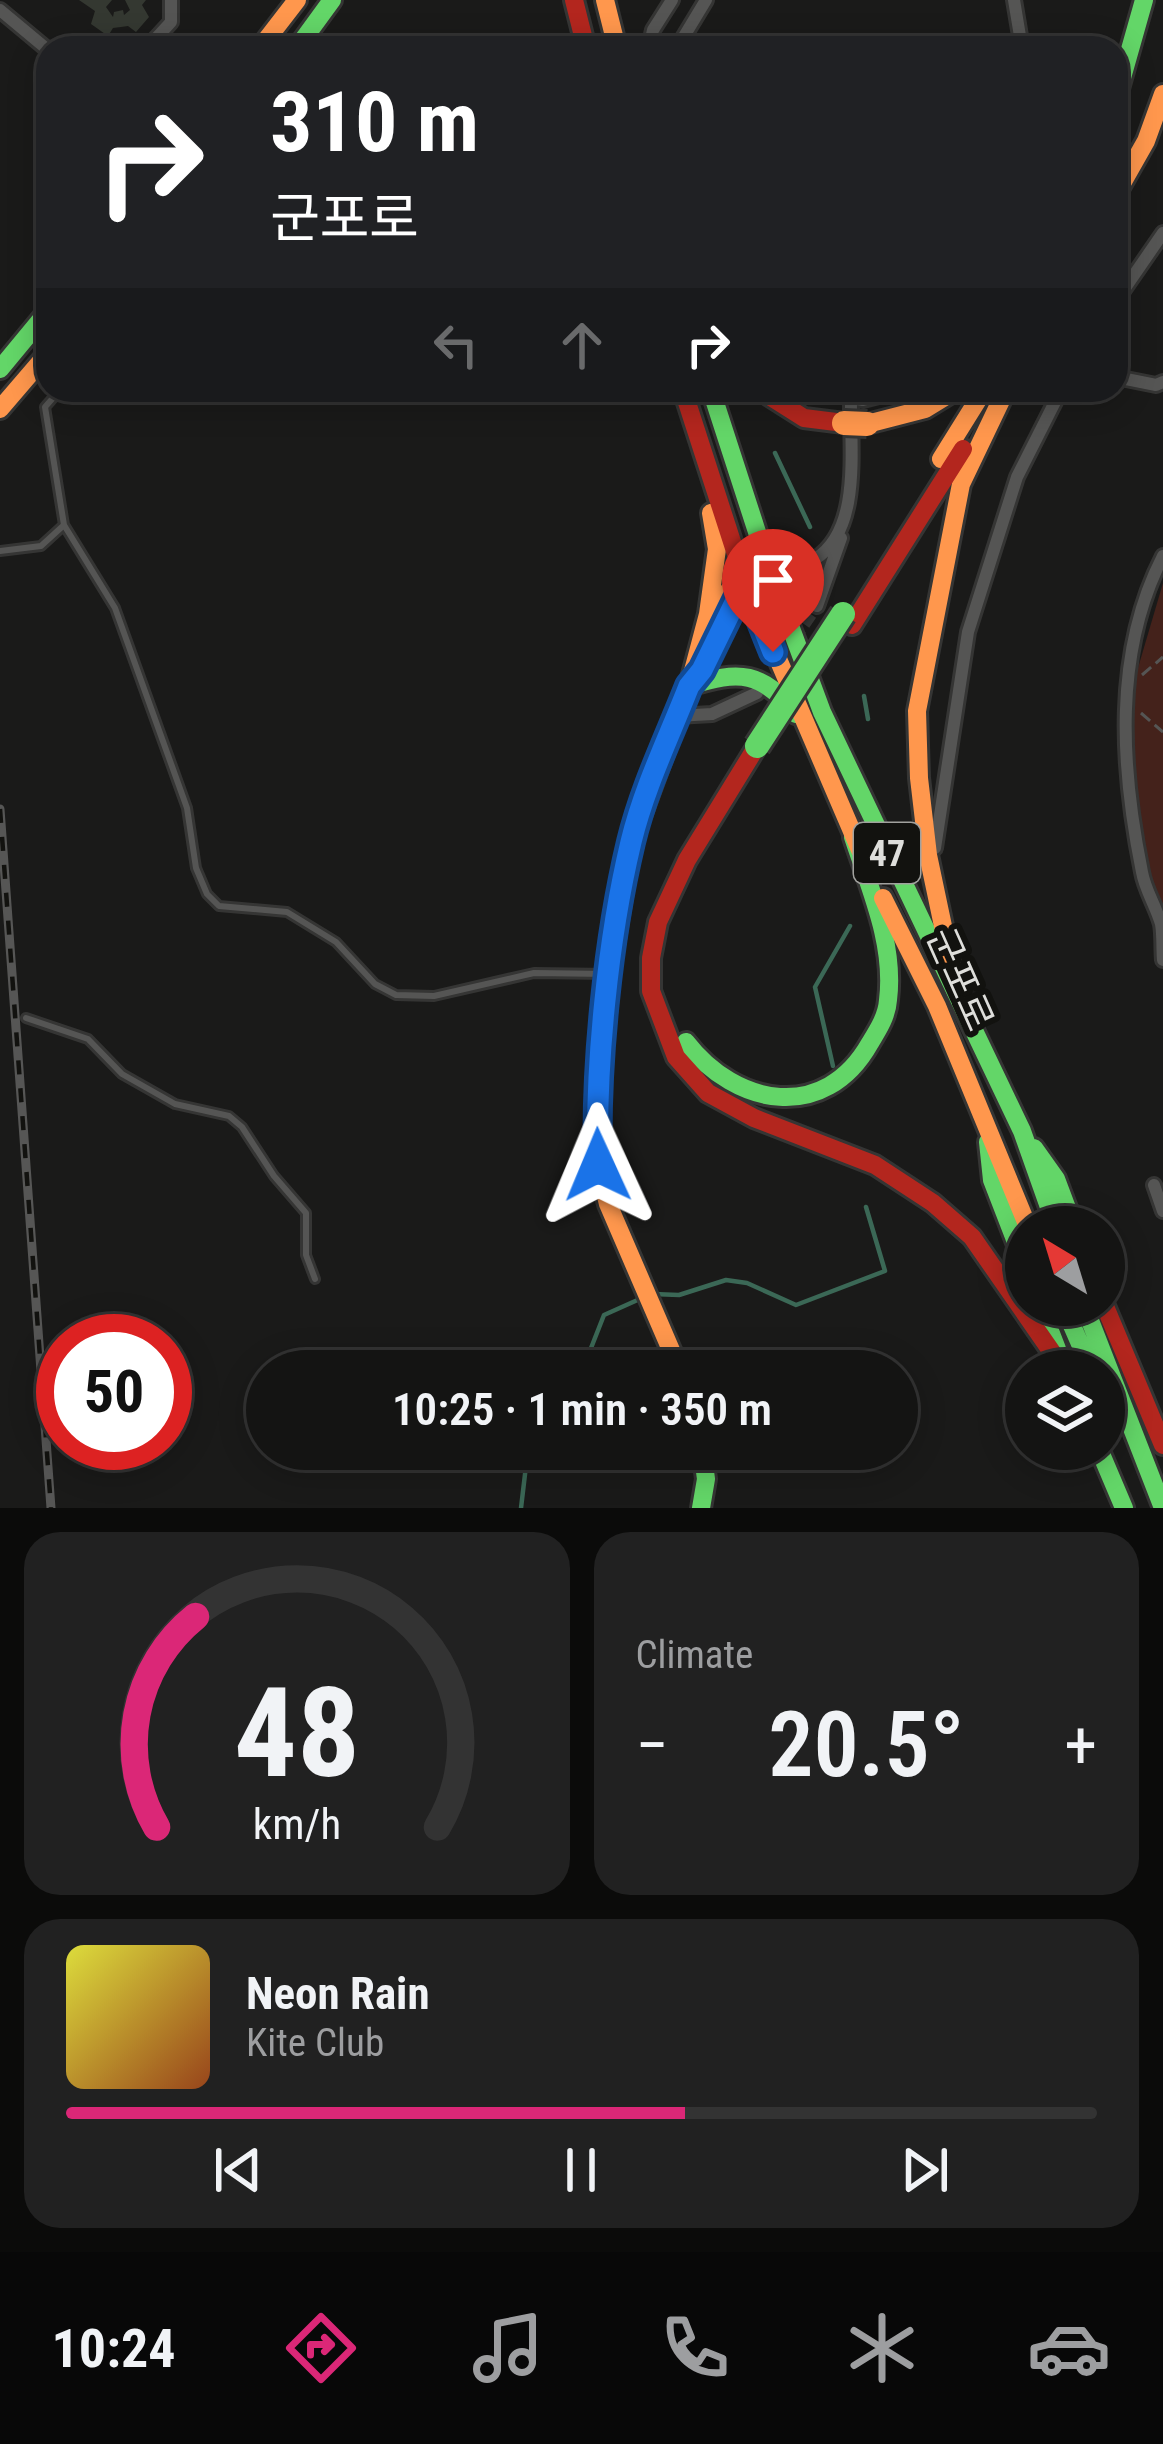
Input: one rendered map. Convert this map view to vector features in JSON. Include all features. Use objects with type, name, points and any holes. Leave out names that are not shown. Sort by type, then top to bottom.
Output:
[{"type":"main road","points":[[269,36],[297,0]]},
{"type":"main road","points":[[306,36],[332,0]]},
{"type":"main road","points":[[574,0],[583,36]]},
{"type":"main road","points":[[604,0],[613,36]]},
{"type":"main road","points":[[1128,57],[1144,0]]},
{"type":"main road","points":[[1146,141],[1163,94]]},
{"type":"main road","points":[[1128,173],[1163,117]]},
{"type":"main road","points":[[0,369],[36,326]]},
{"type":"main road","points":[[0,409],[36,368]]},
{"type":"main road","name":"군포로","points":[[687,402],[745,582],[802,722],[853,837],[938,1006],[988,1136],[992,1180],[1005,1214]]},
{"type":"main road","name":"군포로","points":[[715,402],[769,569],[830,730],[1022,1131],[1056,1179],[1066,1206]]},
{"type":"main road","points":[[779,402],[804,418],[907,417],[941,402]]},
{"type":"main road","points":[[848,619],[977,402]]},
{"type":"main road","points":[[995,402],[687,860],[658,922],[651,991],[676,1057],[708,1093],[754,1118],[875,1165],[933,1203],[973,1237],[1051,1350]]},
{"type":"main road","points":[[959,1001],[932,873],[916,711],[961,484],[998,402]]},
{"type":"main road","points":[[671,1350],[608,1204],[598,1165],[596,1116],[610,974],[631,843],[689,686],[717,549],[710,505],[718,497]]},
{"type":"main road","points":[[707,614],[720,596],[769,569]]},
{"type":"main road","points":[[689,686],[702,670],[745,582]]},
{"type":"main road","points":[[689,686],[723,674],[757,676],[776,688],[802,722]]},
{"type":"main road","points":[[763,752],[671,927],[665,964],[667,992],[688,1047],[722,1081],[768,1097],[805,1094],[838,1082],[868,1051],[888,1009],[889,958],[853,837]]},
{"type":"main road","name":"47","points":[[1022,1131],[1049,1206]]},
{"type":"main road","name":"47","points":[[988,1136],[1019,1206]]},
{"type":"main road","points":[[1092,1326],[1163,1508]]},
{"type":"main road","points":[[1113,1326],[1163,1445]]},
{"type":"main road","points":[[1125,1452],[1148,1508]]},
{"type":"main road","points":[[700,1508],[705,1470]]},
{"type":"main road","points":[[1108,1470],[1124,1508]]},
{"type":"street","points":[[158,36],[171,22],[170,0]]},
{"type":"street","points":[[652,36],[672,0]]},
{"type":"street","points":[[684,36],[706,0]]},
{"type":"street","points":[[1014,0],[1020,36]]},
{"type":"street","points":[[0,10],[36,40]]},
{"type":"street","points":[[1128,283],[1163,232]]},
{"type":"street","points":[[1128,380],[1156,386],[1163,382]]},
{"type":"street","points":[[830,402],[854,415]]},
{"type":"street","points":[[817,606],[847,520],[854,415],[862,402]]},
{"type":"street","points":[[932,873],[968,632],[1017,477],[1055,402]]},
{"type":"street","points":[[769,569],[811,562],[834,545],[847,520]]},
{"type":"street","points":[[1163,556],[1132,640],[1125,696],[1130,798],[1143,878],[1161,925],[1163,960]]},
{"type":"street","points":[[677,716],[712,714],[757,693]]},
{"type":"street","points":[[1154,1185],[1163,1211]]},
{"type":"lane","points":[[49,402],[45,407],[64,526],[115,608],[188,808],[196,868],[207,894],[219,906],[287,912],[335,942],[375,985],[396,995],[434,996],[534,973],[610,974]]},
{"type":"lane","points":[[0,551],[41,546],[64,526]]},
{"type":"lane","points":[[26,1018],[88,1039],[108,1063],[175,1104],[229,1116],[242,1127],[306,1213],[306,1255],[315,1279]]},
{"type":"path","points":[[1139,684],[1146,668],[1163,657]]},
{"type":"path","points":[[1136,701],[1147,721],[1163,732]]},
{"type":"shaded area","points":[[1163,583],[1163,912],[1149,876],[1135,799],[1130,695]]},
{"type":"building","points":[[79,0],[112,0],[106,7],[113,17],[114,12],[123,10],[124,15],[130,10],[125,0],[146,0],[142,5],[149,17],[136,32],[128,26],[113,28],[108,36],[91,24],[95,11]]},
{"type":"waterway","points":[[775,453],[810,527]]},
{"type":"waterway","points":[[864,696],[868,719]]},
{"type":"waterway","points":[[833,1066],[815,987],[850,926]]},
{"type":"waterway","points":[[653,1294],[679,1295],[726,1280],[747,1283],[796,1305],[885,1271],[866,1207]]},
{"type":"waterway","points":[[590,1350],[604,1315],[642,1298]]},
{"type":"waterway","points":[[521,1508],[526,1470]]},
{"type":"tunnel","points":[[794,639],[817,606]]},
{"type":"railway","points":[[0,809],[51,1508]]},
{"type":"traffic: fast","points":[[306,36],[332,0]]},
{"type":"traffic: fast","points":[[1128,57],[1144,0]]},
{"type":"traffic: fast","points":[[0,369],[36,326]]},
{"type":"traffic: fast","points":[[715,402],[769,569]]},
{"type":"traffic: fast","points":[[769,569],[822,712],[1022,1131],[1049,1206]]},
{"type":"traffic: fast","points":[[691,683],[745,582]]},
{"type":"traffic: fast","points":[[757,746],[843,614]]},
{"type":"traffic: fast","points":[[689,686],[736,676],[749,678],[772,689],[796,714]]},
{"type":"traffic: fast","points":[[686,1042],[730,1081],[780,1097],[829,1086],[851,1069],[884,1017],[889,979],[880,917],[853,837]]},
{"type":"traffic: fast","points":[[988,1142],[992,1180],[1005,1214]]},
{"type":"traffic: fast","points":[[1034,1148],[1056,1179],[1066,1206]]},
{"type":"traffic: fast","points":[[1048,1326],[1057,1349]]},
{"type":"traffic: fast","points":[[1072,1326],[1083,1350]]},
{"type":"traffic: fast","points":[[1092,1326],[1163,1508]]},
{"type":"traffic: fast","points":[[701,1508],[705,1470]]},
{"type":"traffic: fast","points":[[1108,1470],[1124,1508]]},
{"type":"traffic: slow","points":[[269,36],[297,0]]},
{"type":"traffic: slow","points":[[605,0],[614,36]]},
{"type":"traffic: slow","points":[[1128,173],[1163,94]]},
{"type":"traffic: slow","points":[[0,409],[36,367]]},
{"type":"traffic: slow","points":[[867,424],[936,402]]},
{"type":"traffic: slow","points":[[941,459],[977,402]]},
{"type":"traffic: slow","points":[[951,964],[928,855],[917,711],[961,484],[1000,402]]},
{"type":"traffic: slow","points":[[844,423],[867,424]]},
{"type":"traffic: slow","points":[[708,614],[717,549],[711,513]]},
{"type":"traffic: slow","points":[[671,1350],[608,1204],[598,1165],[596,1116],[611,964],[631,843],[689,686],[708,614],[733,586],[769,569]]},
{"type":"traffic: slow","points":[[745,582],[860,850]]},
{"type":"traffic: slow","points":[[883,898],[937,1006],[1019,1206]]},
{"type":"traffic: jam","points":[[574,0],[583,36]]},
{"type":"traffic: jam","points":[[687,402],[745,582]]},
{"type":"traffic: jam","points":[[779,402],[804,418],[844,423]]},
{"type":"traffic: jam","points":[[852,625],[963,449]]},
{"type":"traffic: jam","points":[[757,746],[687,860],[658,922],[651,991],[676,1057],[708,1093],[754,1118],[875,1165],[933,1203],[972,1237],[1050,1350]]},
{"type":"traffic: jam","points":[[1113,1326],[1163,1445]]},
{"type":"route","points":[[598,1165],[596,1116],[611,964],[631,843],[689,686],[702,670],[745,582],[773,652]]}]
